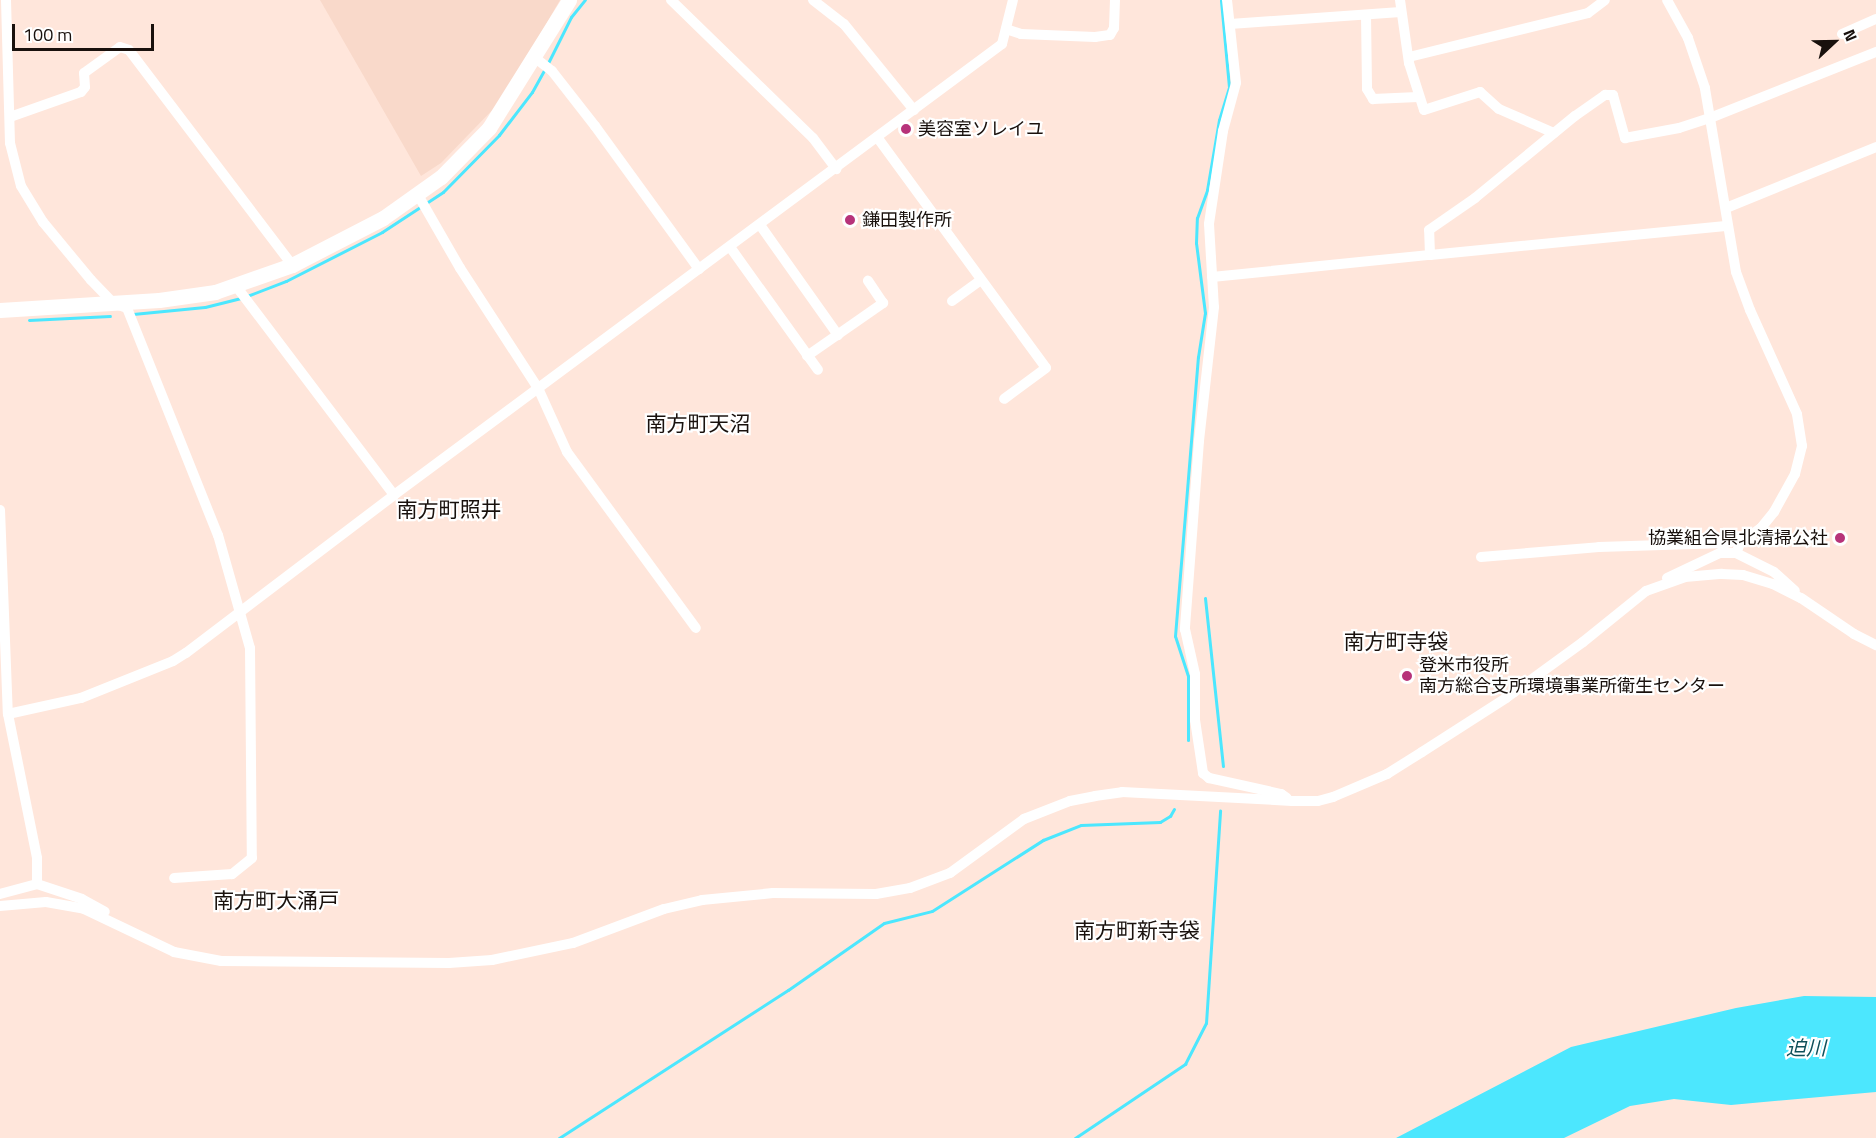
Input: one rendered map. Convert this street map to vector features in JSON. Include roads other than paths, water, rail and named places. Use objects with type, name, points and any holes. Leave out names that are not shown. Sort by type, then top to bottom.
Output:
[{"type":"street","points":[[6,0],[10,143],[21,186],[43,222],[113,303],[127,308],[218,535],[250,648],[252,858],[232,874],[174,878]]},
{"type":"street","points":[[0,310],[242,293],[383,218],[422,202],[489,128],[542,63],[569,0]]},
{"type":"street","points":[[671,0],[813,138],[836,169]]},
{"type":"street","points":[[813,0],[844,24],[914,110]]},
{"type":"street","points":[[8,714],[81,698],[173,662],[394,495],[1002,44],[1013,0]]},
{"type":"street","points":[[1006,29],[1021,34],[1095,37],[1110,35],[1114,28],[1115,0]]},
{"type":"street","points":[[1227,0],[1236,83],[1223,131],[1209,224],[1214,307],[1199,441],[1185,629],[1195,674],[1195,720],[1201,768],[1209,778],[1281,794],[1292,801]]},
{"type":"street","points":[[1400,0],[1409,57],[1418,97],[1424,110],[1480,92],[1499,109],[1554,134]]},
{"type":"street","points":[[1409,57],[1588,13],[1605,0]]},
{"type":"street","points":[[1481,557],[1599,547],[1726,543],[1742,539],[1761,528],[1774,512],[1800,460],[1802,437],[1797,414],[1750,310],[1736,272],[1726,226],[1726,208],[1710,118],[1697,62],[1667,0]]},
{"type":"street","points":[[1230,24],[1401,12]]},
{"type":"street","points":[[1366,15],[1367,89],[1373,99],[1418,97]]},
{"type":"street","points":[[1842,34],[1876,19]]},
{"type":"street","points":[[10,117],[81,92],[85,87],[84,73],[120,47],[129,50],[292,265]]},
{"type":"street","points":[[1430,255],[1429,230],[1475,198],[1605,95],[1613,95],[1625,138],[1679,128],[1710,118],[1876,52]]},
{"type":"street","points":[[542,63],[595,126],[699,269]]},
{"type":"street","points":[[877,137],[980,281],[1046,368],[1004,399]]},
{"type":"street","points":[[1726,208],[1876,147]]},
{"type":"street","points":[[422,202],[504,337],[538,388],[567,452],[696,628]]},
{"type":"street","points":[[760,225],[838,335]]},
{"type":"street","points":[[1212,277],[1726,226]]},
{"type":"street","points":[[730,247],[818,370]]},
{"type":"street","points":[[807,356],[883,303],[867,281]]},
{"type":"street","points":[[952,301],[980,281]]},
{"type":"street","points":[[242,293],[394,495]]},
{"type":"street","points":[[0,510],[8,714],[37,858],[37,884]]},
{"type":"street","points":[[1736,553],[1742,539]]},
{"type":"street","points":[[0,906],[26,902],[68,906],[100,915],[174,952],[221,961],[438,963],[492,960],[573,943],[664,909],[702,900],[773,893],[876,894],[910,888],[950,873],[1024,819],[1070,801],[1095,796],[1122,792],[1292,801],[1318,801],[1333,797],[1387,774],[1506,698],[1583,642],[1646,591],[1720,553],[1736,553],[1774,572],[1801,598]]},
{"type":"street","points":[[1646,591],[1685,577],[1743,575],[1773,584],[1801,598],[1854,634],[1876,645]]},
{"type":"street","points":[[0,894],[37,884],[99,908],[110,915],[121,927]]},
{"type":"water","name":"迫川","points":[[1804,996],[1876,997],[1876,1092],[1731,1105],[1674,1099],[1630,1106],[1564,1138],[1396,1138],[1571,1047],[1736,1008]]},
{"type":"waterway","points":[[548,63],[571,17],[585,0]]},
{"type":"waterway","points":[[1188,740],[1188,676],[1175,636],[1198,357],[1205,313],[1196,243],[1197,218],[1207,190],[1219,120],[1229,87],[1221,0]]},
{"type":"waterway","points":[[247,296],[286,281],[382,232],[443,192],[499,135],[532,92],[545,69]]},
{"type":"waterway","points":[[133,314],[205,307],[241,298]]},
{"type":"waterway","points":[[29,320],[110,316]]},
{"type":"waterway","points":[[1205,598],[1223,766]]},
{"type":"waterway","points":[[559,1138],[788,990],[884,923],[932,911],[1043,840],[1081,825],[1160,822],[1170,816],[1174,809]]},
{"type":"waterway","points":[[1075,1138],[1185,1064],[1206,1023],[1220,810]]},
{"type":"place","name":"美容室ソレイユ","points":[[906,129]]},
{"type":"place","name":"鎌田製作所","points":[[850,220]]},
{"type":"place","name":"協業組合県北清掃公社","points":[[1840,538]]},
{"type":"place","name":"登米市役所 南方総合支所環境事業所衛生センター","points":[[1407,676]]},
{"type":"district","name":"南方町天沼","points":[[698,423]]},
{"type":"district","name":"南方町照井","points":[[449,509]]},
{"type":"district","name":"南方町寺袋","points":[[1396,641]]},
{"type":"district","name":"南方町大涌戸","points":[[276,900]]},
{"type":"district","name":"南方町新寺袋","points":[[1137,930]]}]
